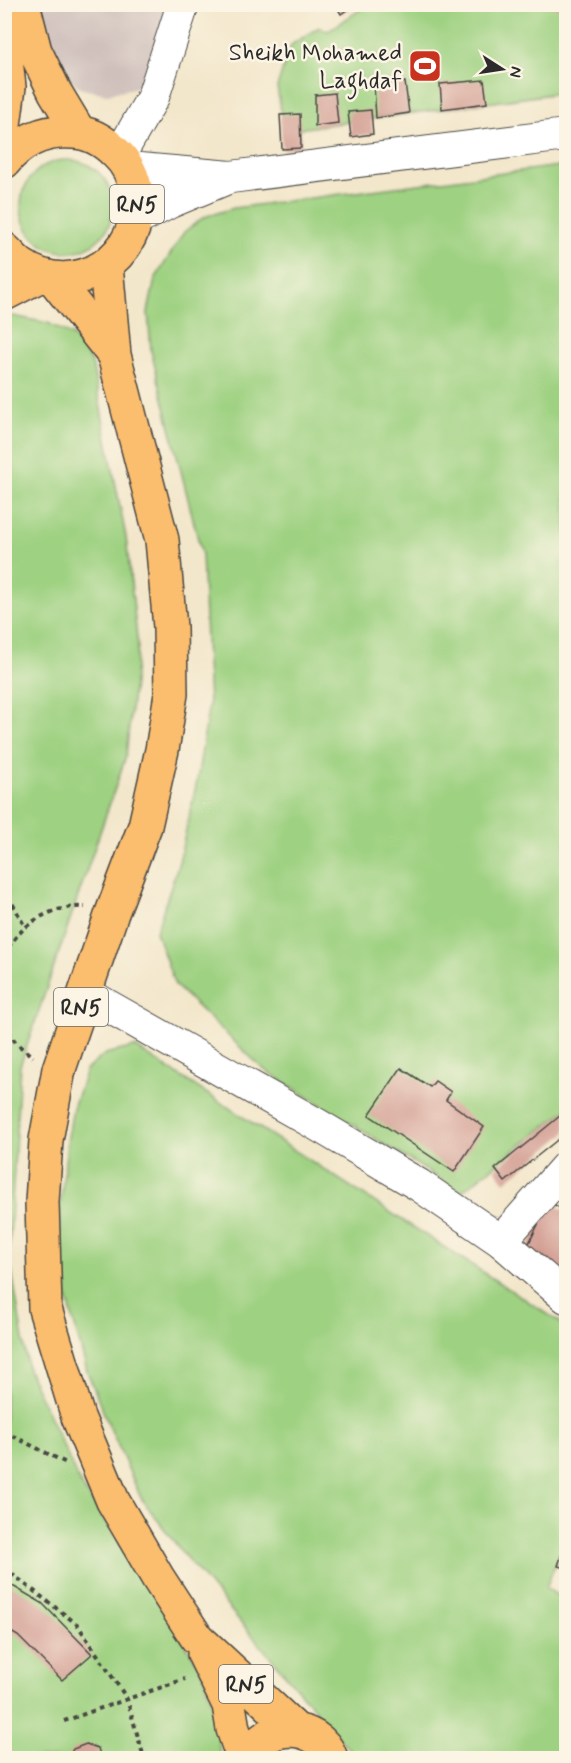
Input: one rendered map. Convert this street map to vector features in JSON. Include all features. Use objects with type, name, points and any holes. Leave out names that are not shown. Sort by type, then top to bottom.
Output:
[{"type":"main road","name":"RN5","points":[[4,249],[21,265],[47,276],[72,278],[90,274],[116,256],[132,234],[136,220],[135,184],[56,92],[35,51],[23,4]]},
{"type":"main road","points":[[4,41],[9,87],[4,125]]},
{"type":"main road","points":[[4,162],[14,150],[33,137],[56,131],[105,148]]},
{"type":"main road","name":"RN5","points":[[106,265],[114,355],[162,540],[170,627],[171,694],[162,750],[145,826],[112,913],[59,1069],[46,1140],[42,1202],[45,1309],[78,1417],[113,1501],[158,1578],[197,1638],[229,1705],[233,1729],[243,1758]]},
{"type":"main road","name":"RN5","points":[[47,276],[114,355]]},
{"type":"main road","points":[[4,294],[47,276]]},
{"type":"main road","name":"RN5","points":[[197,1638],[296,1730]]},
{"type":"main road","name":"RN5","points":[[249,1758],[258,1743],[282,1730],[309,1733],[320,1741],[331,1758]]},
{"type":"street","points":[[105,148],[153,97],[183,4]]},
{"type":"street","points":[[136,220],[170,202],[231,177],[567,135]]},
{"type":"street","points":[[105,148],[231,177]]},
{"type":"street","points":[[86,993],[418,1185],[501,1241],[567,1297]]},
{"type":"street","points":[[501,1241],[567,1167]]},
{"type":"path","points":[[4,888],[25,927]]},
{"type":"path","points":[[4,955],[11,942],[29,923],[52,911],[77,907],[98,908],[112,913]]},
{"type":"path","points":[[4,1023],[16,1043],[37,1060],[59,1069]]},
{"type":"path","points":[[4,1034],[12,1036]]},
{"type":"path","points":[[4,1227],[11,1226]]},
{"type":"path","points":[[4,1433],[74,1468]]},
{"type":"path","points":[[4,1568],[77,1624],[127,1699],[144,1758]]},
{"type":"path","points":[[64,1721],[191,1677]]},
{"type":"shaded area","points":[[38,5],[172,5],[152,70],[137,87],[107,94],[82,89],[55,70]]},
{"type":"green space","name":"Sheikh Mohamed Laghdaf","points":[[367,5],[566,5],[566,92],[284,131],[277,87],[291,45],[319,27],[328,31]]},
{"type":"green space","points":[[67,160],[85,163],[100,173],[110,188],[113,206],[110,224],[100,239],[85,249],[67,252],[49,249],[34,239],[24,224],[21,206],[24,188],[34,173],[49,163]]},
{"type":"green space","points":[[566,165],[566,1110],[461,1192],[263,1069],[175,985],[156,932],[179,862],[197,781],[209,703],[202,555],[151,351],[148,312],[155,279],[184,232],[204,217],[234,208]]},
{"type":"green space","points":[[13,316],[48,323],[73,336],[92,363],[126,537],[138,646],[126,756],[20,1066],[9,1254],[28,1370],[81,1485],[203,1672],[218,1725],[220,1758],[5,1758],[4,318]]},
{"type":"green space","points":[[135,1047],[566,1326],[566,1537],[546,1588],[566,1601],[566,1758],[356,1758],[184,1555],[141,1498],[87,1371],[68,1301],[59,1219],[73,1108],[86,1070],[105,1054]]},
{"type":"building","points":[[335,4],[355,4],[341,14]]},
{"type":"building","points":[[545,4],[566,4],[566,10],[554,8]]},
{"type":"building","points":[[484,80],[487,103],[442,109],[440,84]]},
{"type":"building","points":[[405,82],[409,113],[376,118],[374,85]]},
{"type":"building","points":[[335,93],[338,123],[315,126],[315,95]]},
{"type":"building","points":[[371,110],[373,134],[351,137],[348,112]]},
{"type":"building","points":[[300,114],[301,148],[282,149],[280,115]]},
{"type":"building","points":[[401,1068],[430,1087],[435,1081],[451,1092],[446,1100],[484,1127],[454,1172],[369,1115]]},
{"type":"building","points":[[566,1111],[566,1133],[505,1182],[495,1169]]},
{"type":"building","points":[[549,1202],[566,1211],[566,1271],[555,1295],[514,1274]]},
{"type":"building","points":[[566,1541],[566,1568],[558,1566]]},
{"type":"building","points":[[4,1581],[42,1603],[92,1654],[62,1680],[18,1636],[4,1628]]},
{"type":"building","points":[[86,1744],[98,1748],[101,1758],[68,1758],[73,1749]]},
{"type":"place","name":"Sheikh Mohamed Laghdaf","points":[[425,66]]}]
